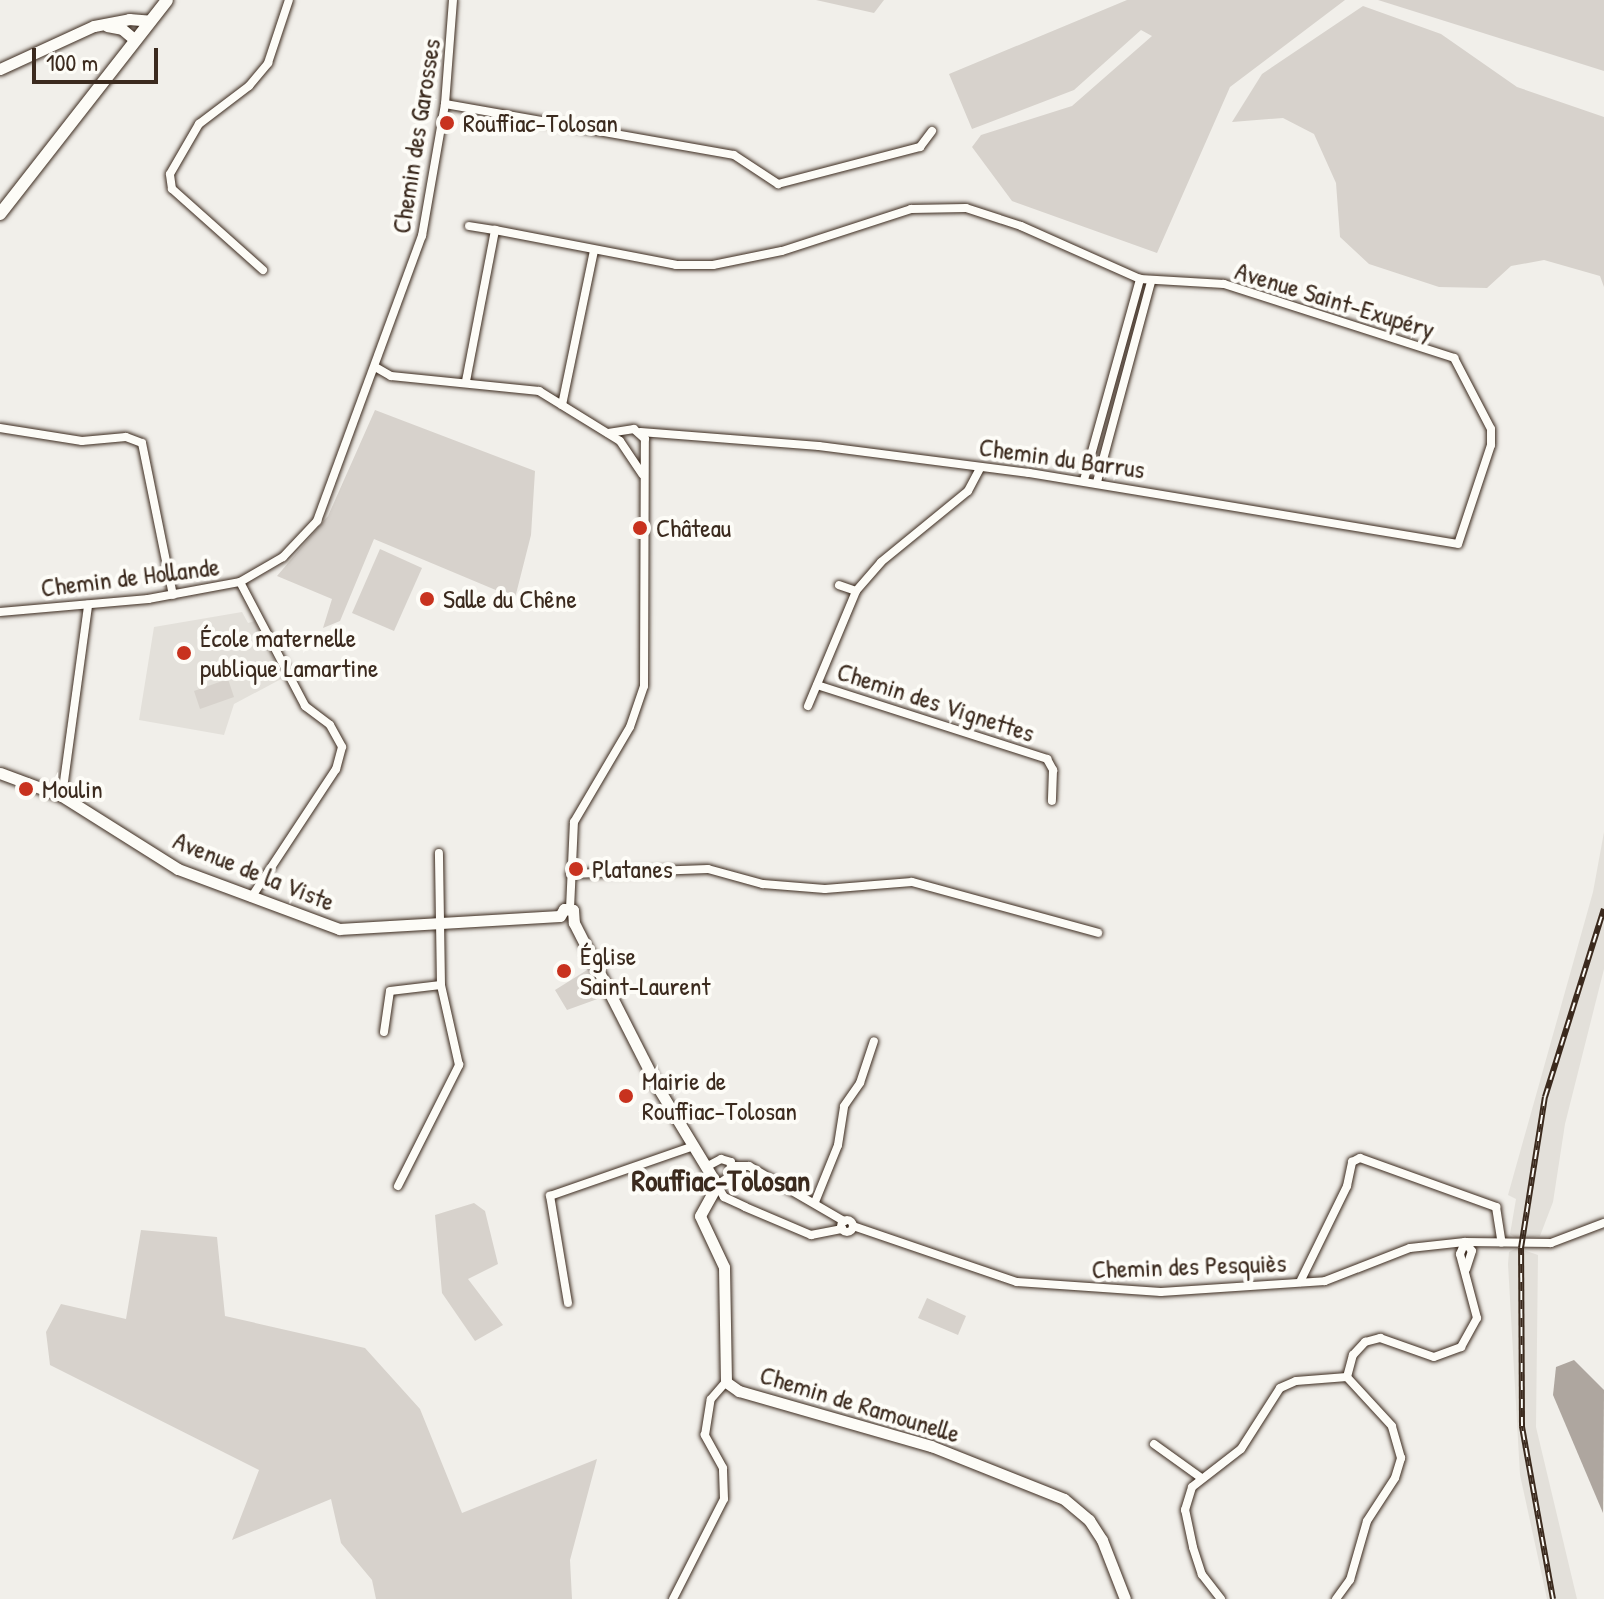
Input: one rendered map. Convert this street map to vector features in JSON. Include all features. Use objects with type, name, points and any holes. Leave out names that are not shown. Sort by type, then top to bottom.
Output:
[{"type":"main road","points":[[0,214],[167,0]]},
{"type":"street","points":[[263,270],[172,189],[170,174],[199,124],[249,86],[268,63],[289,0]]},
{"type":"street","name":"Chemin des Garosses","points":[[377,368],[422,236],[445,104],[453,0]]},
{"type":"street","points":[[0,69],[94,26],[129,19],[150,21]]},
{"type":"street","points":[[94,26],[122,29],[135,40]]},
{"type":"street","points":[[445,104],[734,155],[778,184],[920,147],[932,131]]},
{"type":"street","name":"Avenue Saint-Exupéry","points":[[469,226],[676,265],[713,265],[782,251],[911,209],[966,208],[1021,226],[1140,279],[1224,284],[1454,358],[1491,429],[1475,505],[1458,544]]},
{"type":"street","points":[[466,381],[495,230]]},
{"type":"street","points":[[562,405],[594,250]]},
{"type":"street","points":[[1084,480],[1140,279]]},
{"type":"street","points":[[1097,482],[1151,282]]},
{"type":"street","points":[[377,368],[391,376],[466,381],[539,391],[627,447],[644,478]]},
{"type":"street","name":"Chemin de Hollande","points":[[0,612],[173,595],[240,582],[283,557],[317,521],[377,368]]},
{"type":"street","points":[[0,428],[82,441],[126,437],[142,443],[173,595]]},
{"type":"street","points":[[627,432],[627,447]]},
{"type":"street","points":[[641,432],[644,478],[644,686],[630,727],[578,812],[570,839],[570,874],[564,924],[574,923],[691,1147],[724,1197],[811,1235],[822,1237],[846,1225],[815,1202],[749,1166],[733,1166],[721,1159],[706,1167]]},
{"type":"street","name":"Chemin du Barrus","points":[[608,433],[641,432],[819,446],[1084,480],[1458,544]]},
{"type":"street","points":[[627,447],[643,444],[658,435]]},
{"type":"street","points":[[808,706],[856,591],[881,562],[968,491],[981,467]]},
{"type":"street","points":[[240,582],[305,706],[330,725],[342,747],[336,769],[250,899]]},
{"type":"street","points":[[839,585],[856,591]]},
{"type":"street","points":[[62,796],[88,605]]},
{"type":"street","name":"Chemin des Vignettes","points":[[817,685],[998,739],[1047,759],[1053,770],[1052,801]]},
{"type":"street","name":"Avenue de la Viste","points":[[0,773],[62,796],[178,869],[250,899],[339,929],[436,925],[565,912]]},
{"type":"street","points":[[398,1186],[459,1065],[441,985],[436,925],[439,853]]},
{"type":"street","points":[[570,874],[708,869],[763,884],[825,889],[912,882],[1098,933]]},
{"type":"street","points":[[384,1032],[390,991],[441,985]]},
{"type":"street","points":[[815,1202],[838,1145],[844,1106],[860,1083],[874,1041]]},
{"type":"street","points":[[568,1303],[550,1196],[691,1147]]},
{"type":"street","points":[[1300,1282],[1347,1186],[1352,1162],[1360,1158],[1496,1207],[1502,1243]]},
{"type":"street","points":[[717,1185],[733,1166]]},
{"type":"street","name":"Chemin de Ramounelle","points":[[717,1185],[700,1216],[724,1267],[726,1382],[739,1391],[931,1446],[1064,1499],[1096,1530],[1125,1599]]},
{"type":"street","name":"Chemin des Pesquiès","points":[[846,1225],[1041,1287],[1161,1292],[1337,1278],[1395,1252],[1435,1246],[1561,1242],[1604,1223]]},
{"type":"street","points":[[1347,1377],[1358,1348],[1372,1340],[1388,1338],[1434,1357],[1461,1347],[1477,1318],[1466,1269],[1465,1246]]},
{"type":"street","points":[[1221,1599],[1202,1575],[1185,1510],[1200,1477],[1241,1449],[1280,1388],[1296,1381],[1347,1377]]},
{"type":"street","points":[[1336,1599],[1350,1580],[1367,1521],[1395,1478],[1401,1458],[1392,1426],[1347,1377]]},
{"type":"street","points":[[673,1599],[724,1499],[723,1468],[705,1435],[711,1399],[726,1382]]},
{"type":"street","points":[[1154,1444],[1200,1477]]},
{"type":"shaded area","points":[[816,0],[884,0],[874,13]]},
{"type":"shaded area","points":[[1127,0],[1345,0],[1230,87],[1157,253],[1012,201],[972,147],[981,135],[1072,106],[1152,36],[1141,30],[1074,90],[972,129],[949,74]]},
{"type":"shaded area","points":[[1378,0],[1604,0],[1604,71]]},
{"type":"shaded area","points":[[1363,6],[1441,34],[1517,87],[1604,117],[1604,287],[1600,276],[1544,260],[1511,266],[1487,288],[1439,287],[1369,264],[1340,237],[1336,183],[1314,134],[1283,118],[1232,122],[1262,74]]},
{"type":"shaded area","points":[[375,410],[535,471],[531,535],[515,598],[374,539],[340,621],[323,628],[332,599],[277,576],[328,516]]},
{"type":"shaded area","points":[[380,549],[422,568],[394,631],[352,613]]},
{"type":"shaded area","points":[[242,612],[248,623],[255,621],[283,678],[234,704],[224,735],[139,720],[154,627]]},
{"type":"shaded area","points":[[228,679],[234,697],[200,709],[194,691]]},
{"type":"shaded area","points":[[1604,832],[1604,969],[1565,1124],[1553,1202],[1540,1236],[1518,1239],[1510,1234],[1516,1199],[1508,1195],[1593,892]]},
{"type":"shaded area","points":[[584,953],[603,997],[567,1010],[555,990],[587,970],[585,960],[577,957]]},
{"type":"shaded area","points":[[474,1203],[485,1211],[498,1264],[468,1279],[503,1325],[475,1341],[442,1293],[435,1215]]},
{"type":"shaded area","points":[[141,1230],[217,1237],[225,1316],[365,1348],[420,1409],[462,1513],[597,1459],[570,1560],[572,1599],[376,1599],[372,1580],[341,1543],[331,1499],[232,1540],[259,1470],[50,1365],[46,1332],[61,1304],[126,1319]]},
{"type":"shaded area","points":[[1517,1248],[1538,1255],[1536,1427],[1577,1599],[1547,1599],[1520,1475],[1508,1264],[1509,1252]]},
{"type":"shaded area","points":[[927,1298],[966,1316],[958,1335],[918,1318]]},
{"type":"shaded area","points":[[1574,1360],[1604,1390],[1603,1513],[1553,1395],[1556,1367]]},
{"type":"railway","points":[[1553,1599],[1522,1426],[1521,1248],[1545,1097],[1604,909]]},
{"type":"place","name":"Rouffiac-Tolosan","points":[[447,123]]},
{"type":"place","name":"Château","points":[[640,528]]},
{"type":"place","name":"Salle du Chêne","points":[[427,599]]},
{"type":"place","name":"École maternelle publique Lamartine","points":[[184,653]]},
{"type":"place","name":"Moulin","points":[[26,789]]},
{"type":"place","name":"Platanes","points":[[576,869]]},
{"type":"place","name":"Église Saint-Laurent","points":[[564,971]]},
{"type":"place","name":"Mairie de Rouffiac-Tolosan","points":[[626,1096]]},
{"type":"district","name":"Rouffiac-Tolosan","points":[[721,1180]]}]
